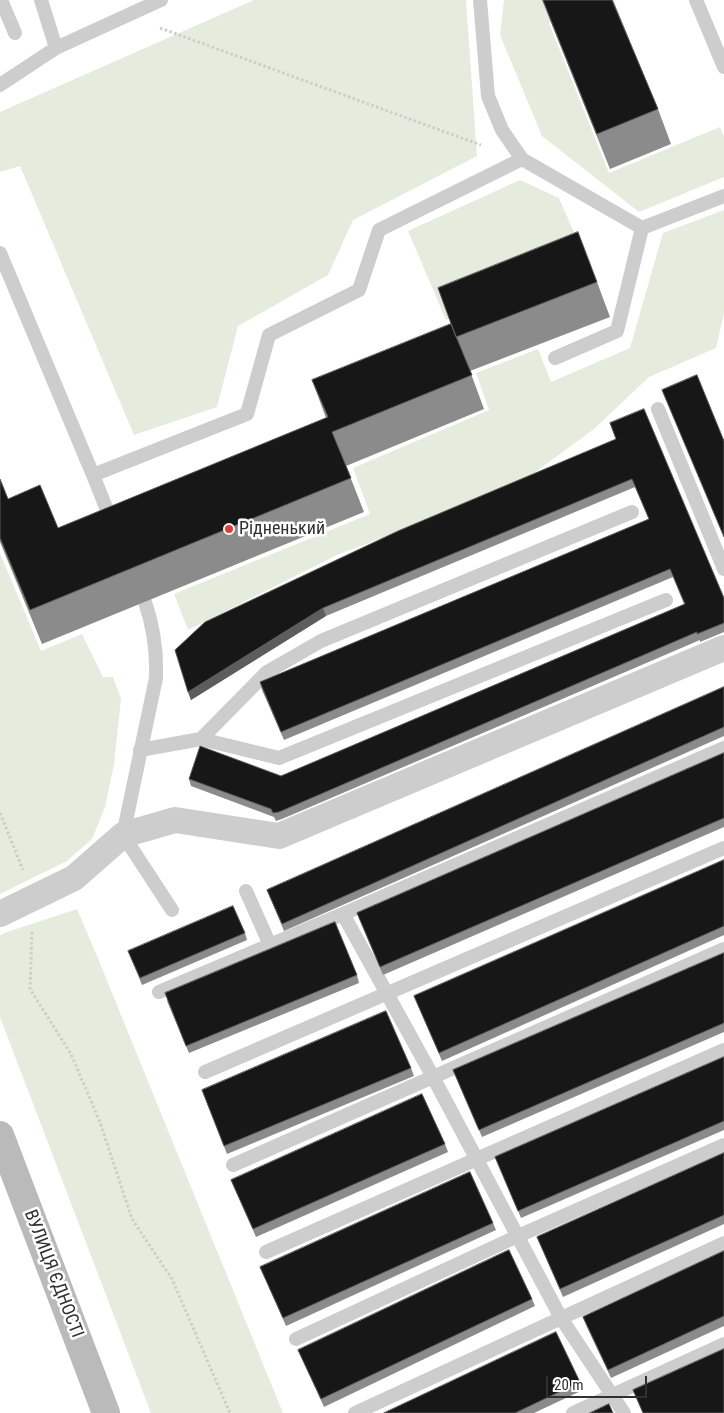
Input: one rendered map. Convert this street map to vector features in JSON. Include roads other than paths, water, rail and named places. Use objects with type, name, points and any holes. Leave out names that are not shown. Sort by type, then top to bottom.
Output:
[{"type":"street","points":[[0,914],[74,878],[123,835],[175,820],[278,836],[724,648]]},
{"type":"street","name":"ВУЛИЦЯ ЄДНОСТІ","points":[[0,1135],[106,1413]]},
{"type":"lane","points":[[1,0],[15,33]]},
{"type":"lane","points":[[41,0],[56,48]]},
{"type":"lane","points":[[0,85],[56,48],[161,0]]},
{"type":"lane","points":[[480,0],[488,96],[502,130],[522,160],[642,228]]},
{"type":"lane","points":[[696,0],[724,67]]},
{"type":"lane","points":[[93,475],[247,414],[269,335],[360,290],[379,230],[522,160]]},
{"type":"lane","points":[[642,228],[724,196]]},
{"type":"lane","points":[[555,358],[617,331],[642,228]]},
{"type":"lane","points":[[0,253],[120,541]]},
{"type":"lane","points":[[658,409],[724,569]]},
{"type":"lane","points":[[201,739],[267,672],[321,641],[632,512]]},
{"type":"lane","points":[[140,750],[201,739],[279,758],[666,600]]},
{"type":"lane","points":[[145,602],[155,639],[156,678],[123,835],[172,910]]},
{"type":"lane","points":[[159,992],[724,748]]},
{"type":"lane","points":[[205,1072],[724,848]]},
{"type":"lane","points":[[246,891],[270,945]]},
{"type":"lane","points":[[343,914],[433,1077],[561,1318],[624,1413]]},
{"type":"lane","points":[[233,1165],[724,949]]},
{"type":"lane","points":[[266,1252],[724,1050]]},
{"type":"lane","points":[[296,1339],[518,1236],[724,1145]]},
{"type":"lane","points":[[355,1413],[724,1243]]},
{"type":"lane","points":[[573,1413],[724,1344]]},
{"type":"place","name":"Рідненький","points":[[229,529]]}]
